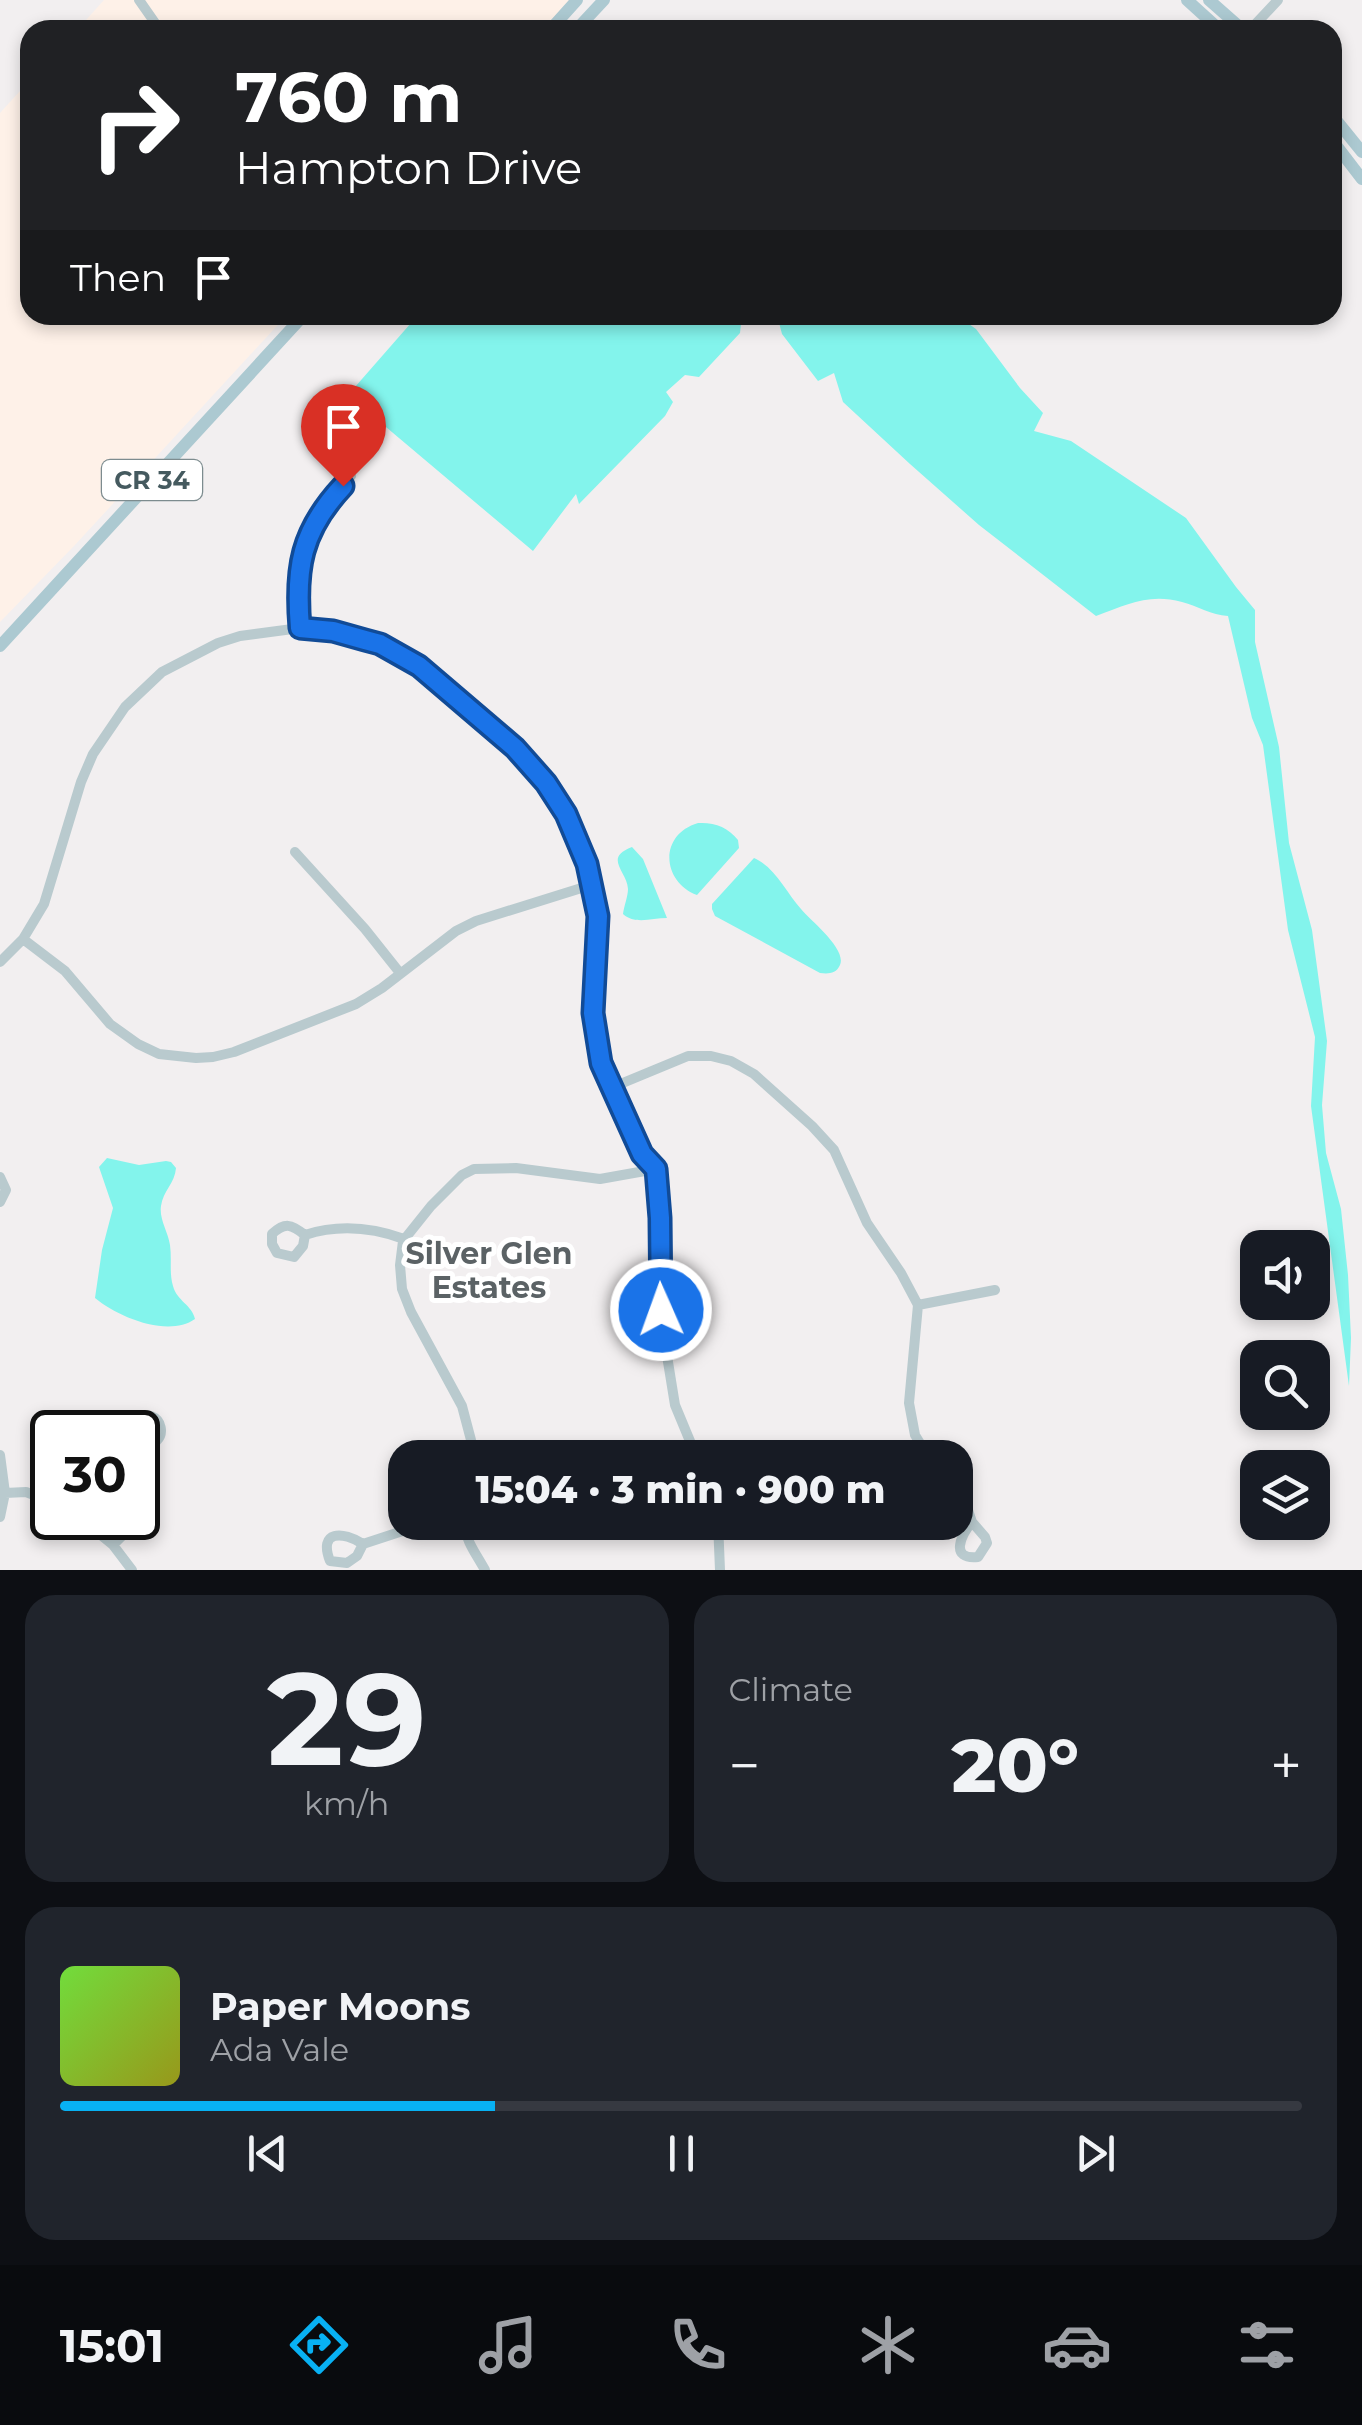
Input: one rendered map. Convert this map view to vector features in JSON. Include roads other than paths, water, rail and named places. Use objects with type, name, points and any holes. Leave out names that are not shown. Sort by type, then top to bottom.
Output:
[{"type":"main road","points":[[559,20],[577,0]]},
{"type":"main road","points":[[585,20],[604,0]]},
{"type":"main road","points":[[1187,0],[1209,20]]},
{"type":"main road","points":[[1209,0],[1234,20]]},
{"type":"main road","points":[[1342,127],[1362,152]]},
{"type":"main road","points":[[1342,153],[1362,179]]},
{"type":"main road","name":"CR 34","points":[[0,646],[295,325]]},
{"type":"street","points":[[1257,20],[1278,0]]},
{"type":"street","points":[[300,628],[298,577],[305,542],[318,516],[351,476]]},
{"type":"street","points":[[0,962],[23,940],[37,918],[52,884],[81,782],[93,754],[124,706],[162,672],[218,643],[300,628],[333,631],[380,644],[419,666],[515,748],[546,783],[578,838],[598,916],[593,986],[601,1063],[642,1154],[656,1169],[662,1326],[675,1405],[690,1440]]},
{"type":"street","points":[[295,852],[400,974]]},
{"type":"street","points":[[23,940],[64,971],[124,1036],[158,1054],[213,1057],[356,1004],[456,931],[476,921],[591,884]]},
{"type":"street","points":[[613,1087],[688,1056],[731,1061],[754,1074],[834,1150],[867,1223],[918,1305],[910,1404],[918,1440]]},
{"type":"street","points":[[472,1440],[462,1406],[410,1312],[402,1289],[404,1239],[462,1175],[474,1169],[516,1168],[600,1179],[656,1169]]},
{"type":"street","points":[[0,1177],[6,1190],[0,1202]]},
{"type":"street","points":[[305,1234],[358,1228],[404,1239]]},
{"type":"street","points":[[918,1305],[995,1290]]},
{"type":"street","points":[[0,1455],[5,1493],[0,1518]]},
{"type":"street","points":[[5,1493],[30,1494]]},
{"type":"street","points":[[363,1544],[388,1536]]},
{"type":"street","points":[[107,1540],[132,1570]]},
{"type":"street","points":[[113,1545],[117,1540]]},
{"type":"street","points":[[468,1540],[485,1570]]},
{"type":"street","points":[[719,1540],[720,1570]]},
{"type":"water","points":[[409,325],[741,325],[740,333],[699,377],[685,375],[666,392],[673,402],[665,416],[579,504],[576,494],[533,551],[348,395]]},
{"type":"water","points":[[780,325],[970,325],[1043,413],[1034,431],[1071,441],[1186,518],[1255,610],[1255,642],[1279,747],[1289,843],[1312,930],[1327,1041],[1322,1105],[1326,1153],[1341,1209],[1348,1275],[1349,1386],[1311,1106],[1315,1037],[1288,930],[1263,745],[1252,718],[1228,616],[1159,599],[1096,616],[979,525],[843,402],[834,373],[818,381],[782,334]]},
{"type":"water","points":[[698,823],[725,829],[738,840],[739,848],[697,895],[677,880],[669,859],[676,837]]},
{"type":"water","points":[[632,847],[643,859],[667,918],[638,920],[623,914],[628,889],[618,860],[623,851]]},
{"type":"water","points":[[754,858],[774,874],[833,943],[841,958],[836,970],[820,973],[715,916],[712,904]]},
{"type":"water","points":[[107,1158],[139,1165],[166,1161],[176,1168],[162,1201],[161,1216],[170,1245],[173,1286],[195,1319],[158,1326],[130,1318],[95,1298],[113,1208],[99,1167]]},
{"type":"district","name":"Silver Glen Estates","points":[[489,1270]]}]
